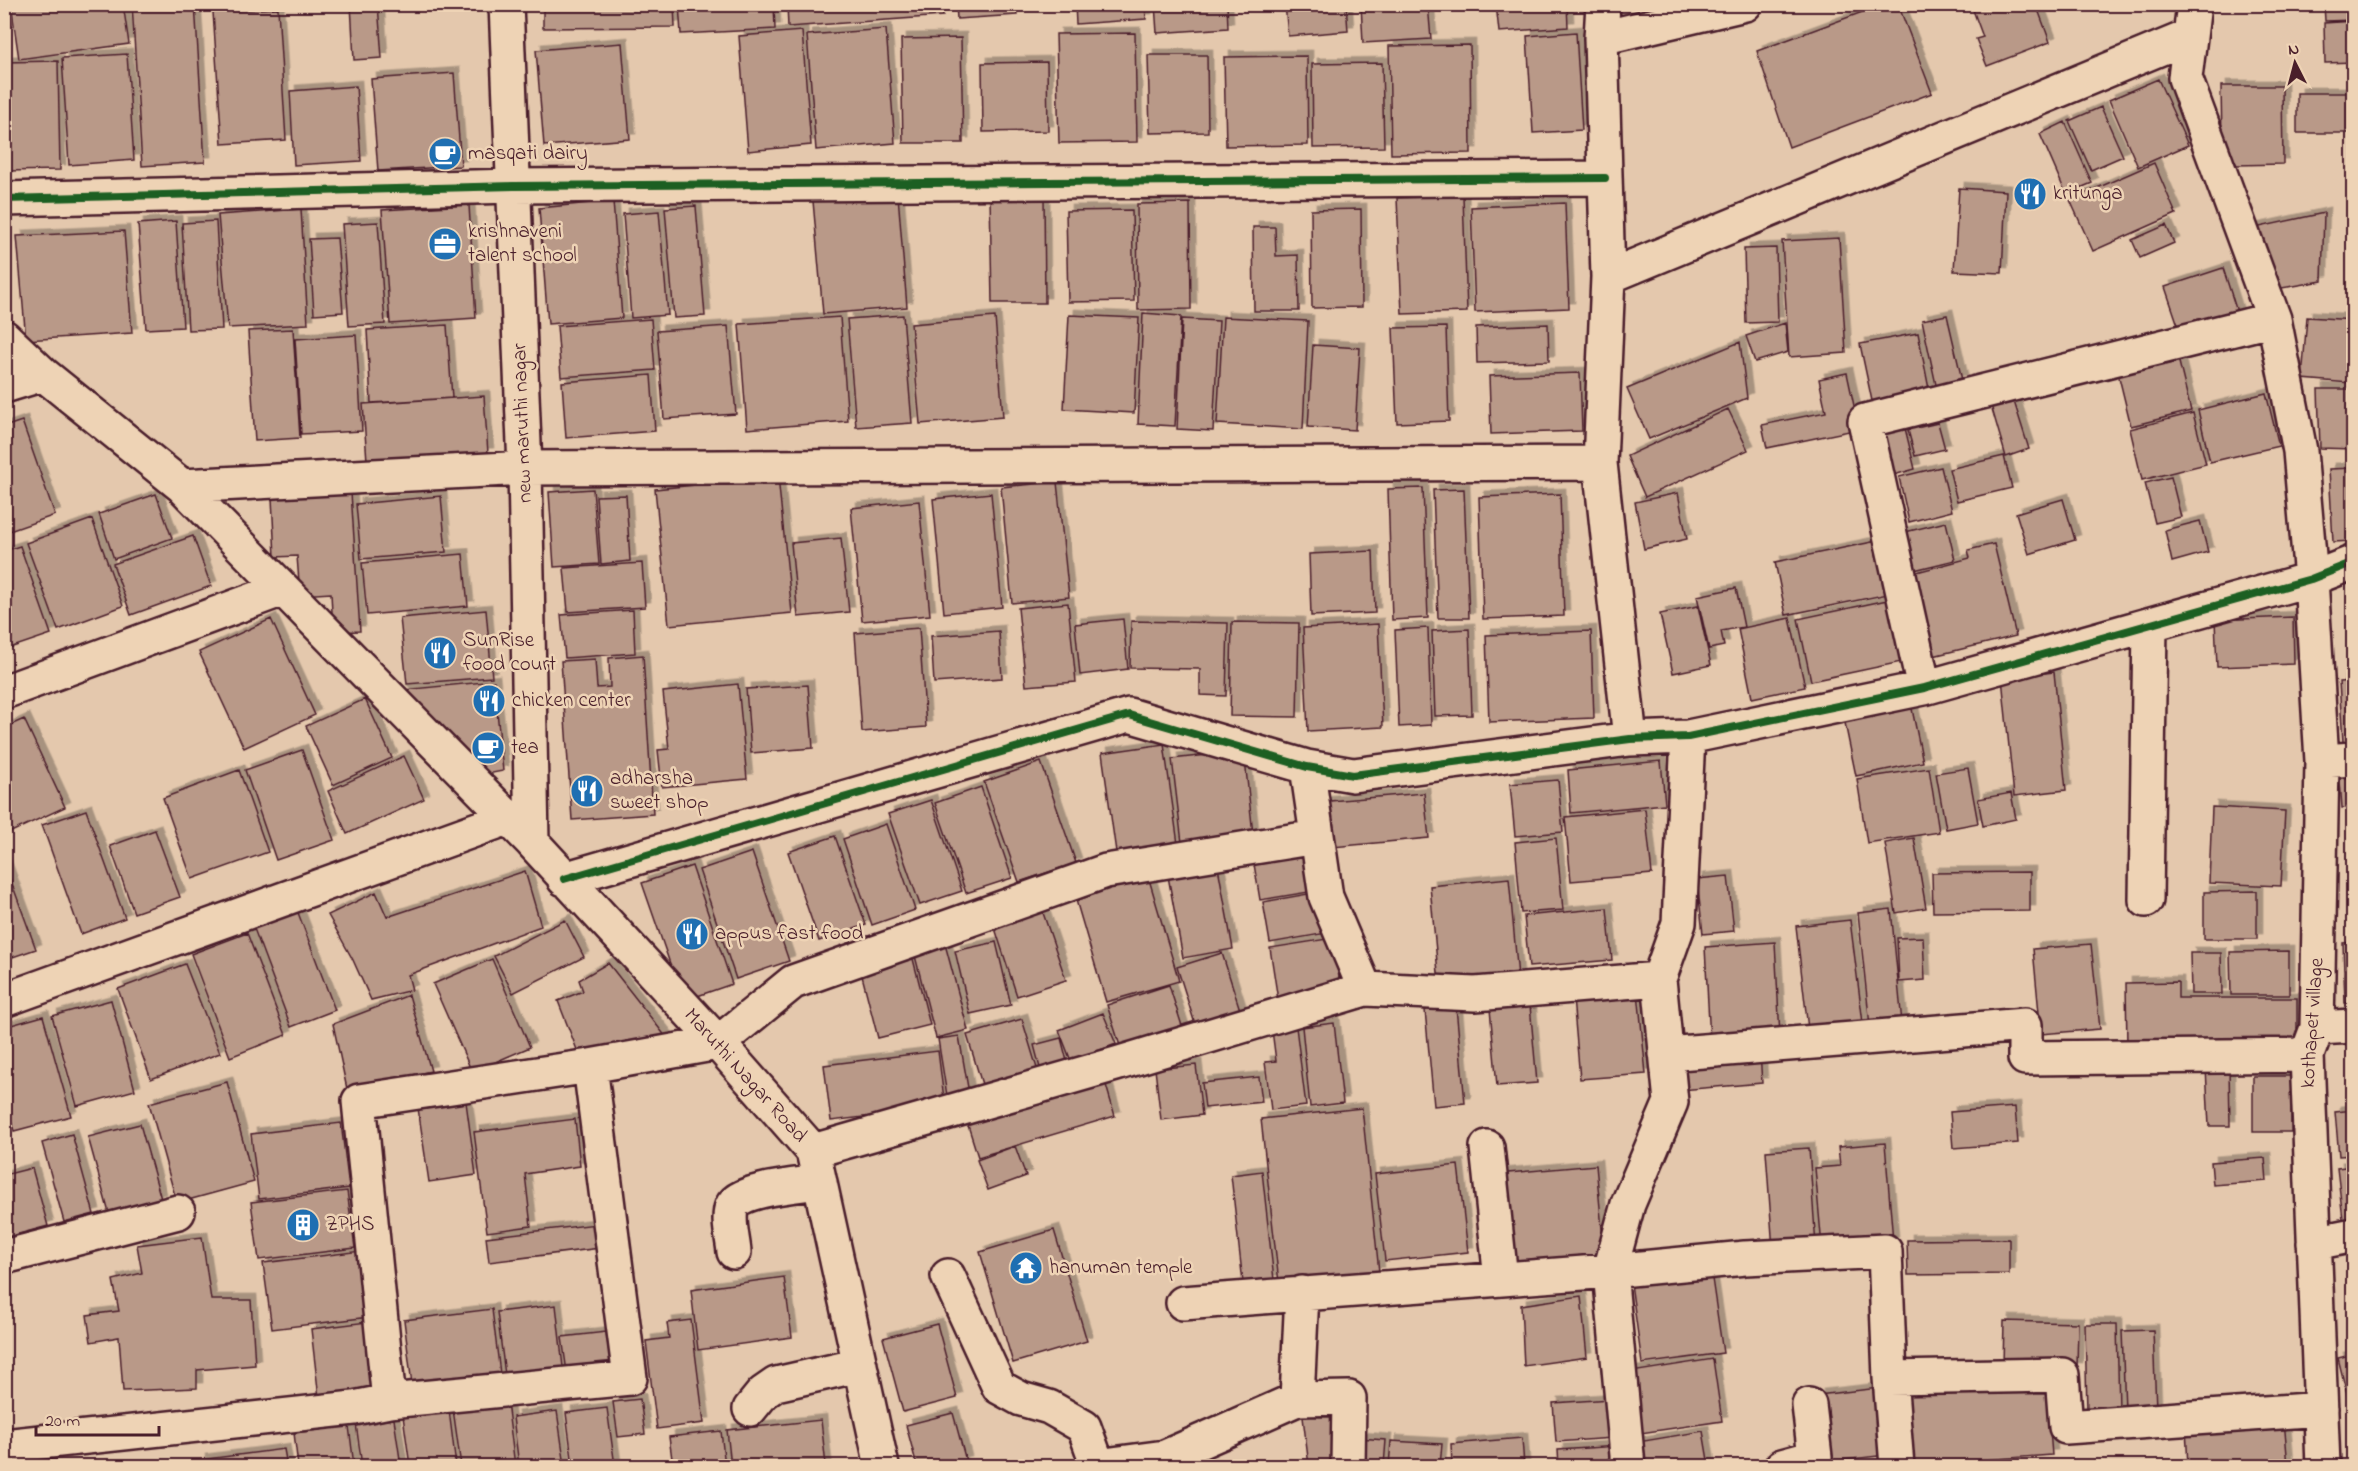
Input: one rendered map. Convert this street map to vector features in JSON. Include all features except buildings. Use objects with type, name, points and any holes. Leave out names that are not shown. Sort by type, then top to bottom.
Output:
[{"type":"street","name":"new maruthi nagar","points":[[506,4],[525,468],[532,842]]},
{"type":"street","points":[[1603,4],[1601,38],[1608,277],[1600,463],[1630,739]]},
{"type":"street","points":[[1601,38],[1745,4]]},
{"type":"street","points":[[1608,277],[2192,20]]},
{"type":"street","name":"kothapet village","points":[[2192,20],[2185,78],[2274,319],[2300,451],[2311,579],[2338,760],[2312,1041],[2314,1243],[2323,1467]]},
{"type":"street","points":[[4,199],[514,186],[1605,178]]},
{"type":"street","points":[[1924,688],[1864,421],[2274,319]]},
{"type":"street","name":"Maruthi Nagar Road","points":[[4,337],[43,374],[182,486],[532,842],[718,1043],[816,1167],[882,1467]]},
{"type":"street","points":[[4,386],[43,374]]},
{"type":"street","points":[[182,486],[525,468],[1600,463]]},
{"type":"street","points":[[564,879],[1129,715],[1307,767],[1353,775],[1630,739],[1688,737],[1924,688],[2311,579],[2354,562]]},
{"type":"street","points":[[4,692],[284,589]]},
{"type":"street","points":[[2146,900],[2150,625]]},
{"type":"street","points":[[1628,1467],[1610,1271],[1628,1204],[1671,1102],[1659,979],[1679,923],[1688,737]]},
{"type":"street","points":[[1307,767],[1326,897],[1365,988]]},
{"type":"street","points":[[4,1000],[508,818]]},
{"type":"street","points":[[389,1401],[359,1101],[590,1066],[718,1043],[793,982],[1106,871],[1316,837]]},
{"type":"street","points":[[734,1252],[730,1215],[733,1204],[740,1197],[816,1167],[1105,1067],[1365,988],[1475,994],[1659,979]]},
{"type":"street","points":[[1666,1054],[2025,1025],[2025,1058],[2312,1041],[2354,1026]]},
{"type":"street","points":[[4,1446],[354,1408],[389,1401],[630,1378],[590,1066]]},
{"type":"street","points":[[1487,1147],[1501,1279]]},
{"type":"street","points":[[4,1257],[178,1212]]},
{"type":"street","points":[[2314,1243],[2354,1235]]},
{"type":"street","points":[[1182,1303],[1610,1271],[1744,1258],[1885,1251],[1890,1378],[1897,1467]]},
{"type":"street","points":[[948,1276],[999,1387],[1021,1399],[1049,1407],[1084,1427],[1097,1466],[1165,1456],[1297,1400],[1349,1398],[1347,1467]]},
{"type":"street","points":[[1297,1400],[1302,1293]]},
{"type":"street","points":[[750,1409],[763,1393],[776,1384],[860,1365]]},
{"type":"street","points":[[1890,1378],[2062,1375],[2066,1427],[2320,1409]]},
{"type":"street","points":[[1782,1467],[1815,1457],[1809,1405]]},
{"type":"cycle path","points":[[4,199],[514,186],[1605,178]]},
{"type":"cycle path","points":[[564,879],[1129,715],[1307,767],[1353,775],[1630,739],[1688,737],[1924,688],[2311,579],[2354,562]]},
{"type":"place","name":"masqati dairy","points":[[445,154]]},
{"type":"place","name":"kritunga","points":[[2030,194]]},
{"type":"place","name":"krishnaveni talent school","points":[[445,244]]},
{"type":"place","name":"SunRise food court","points":[[440,653]]},
{"type":"place","name":"chicken center","points":[[489,701]]},
{"type":"place","name":"tea","points":[[488,748]]},
{"type":"place","name":"adharsha sweet shop","points":[[587,791]]},
{"type":"place","name":"appus fast food","points":[[692,934]]},
{"type":"place","name":"ZPHS","points":[[303,1225]]},
{"type":"place","name":"hanuman temple","points":[[1026,1268]]}]
